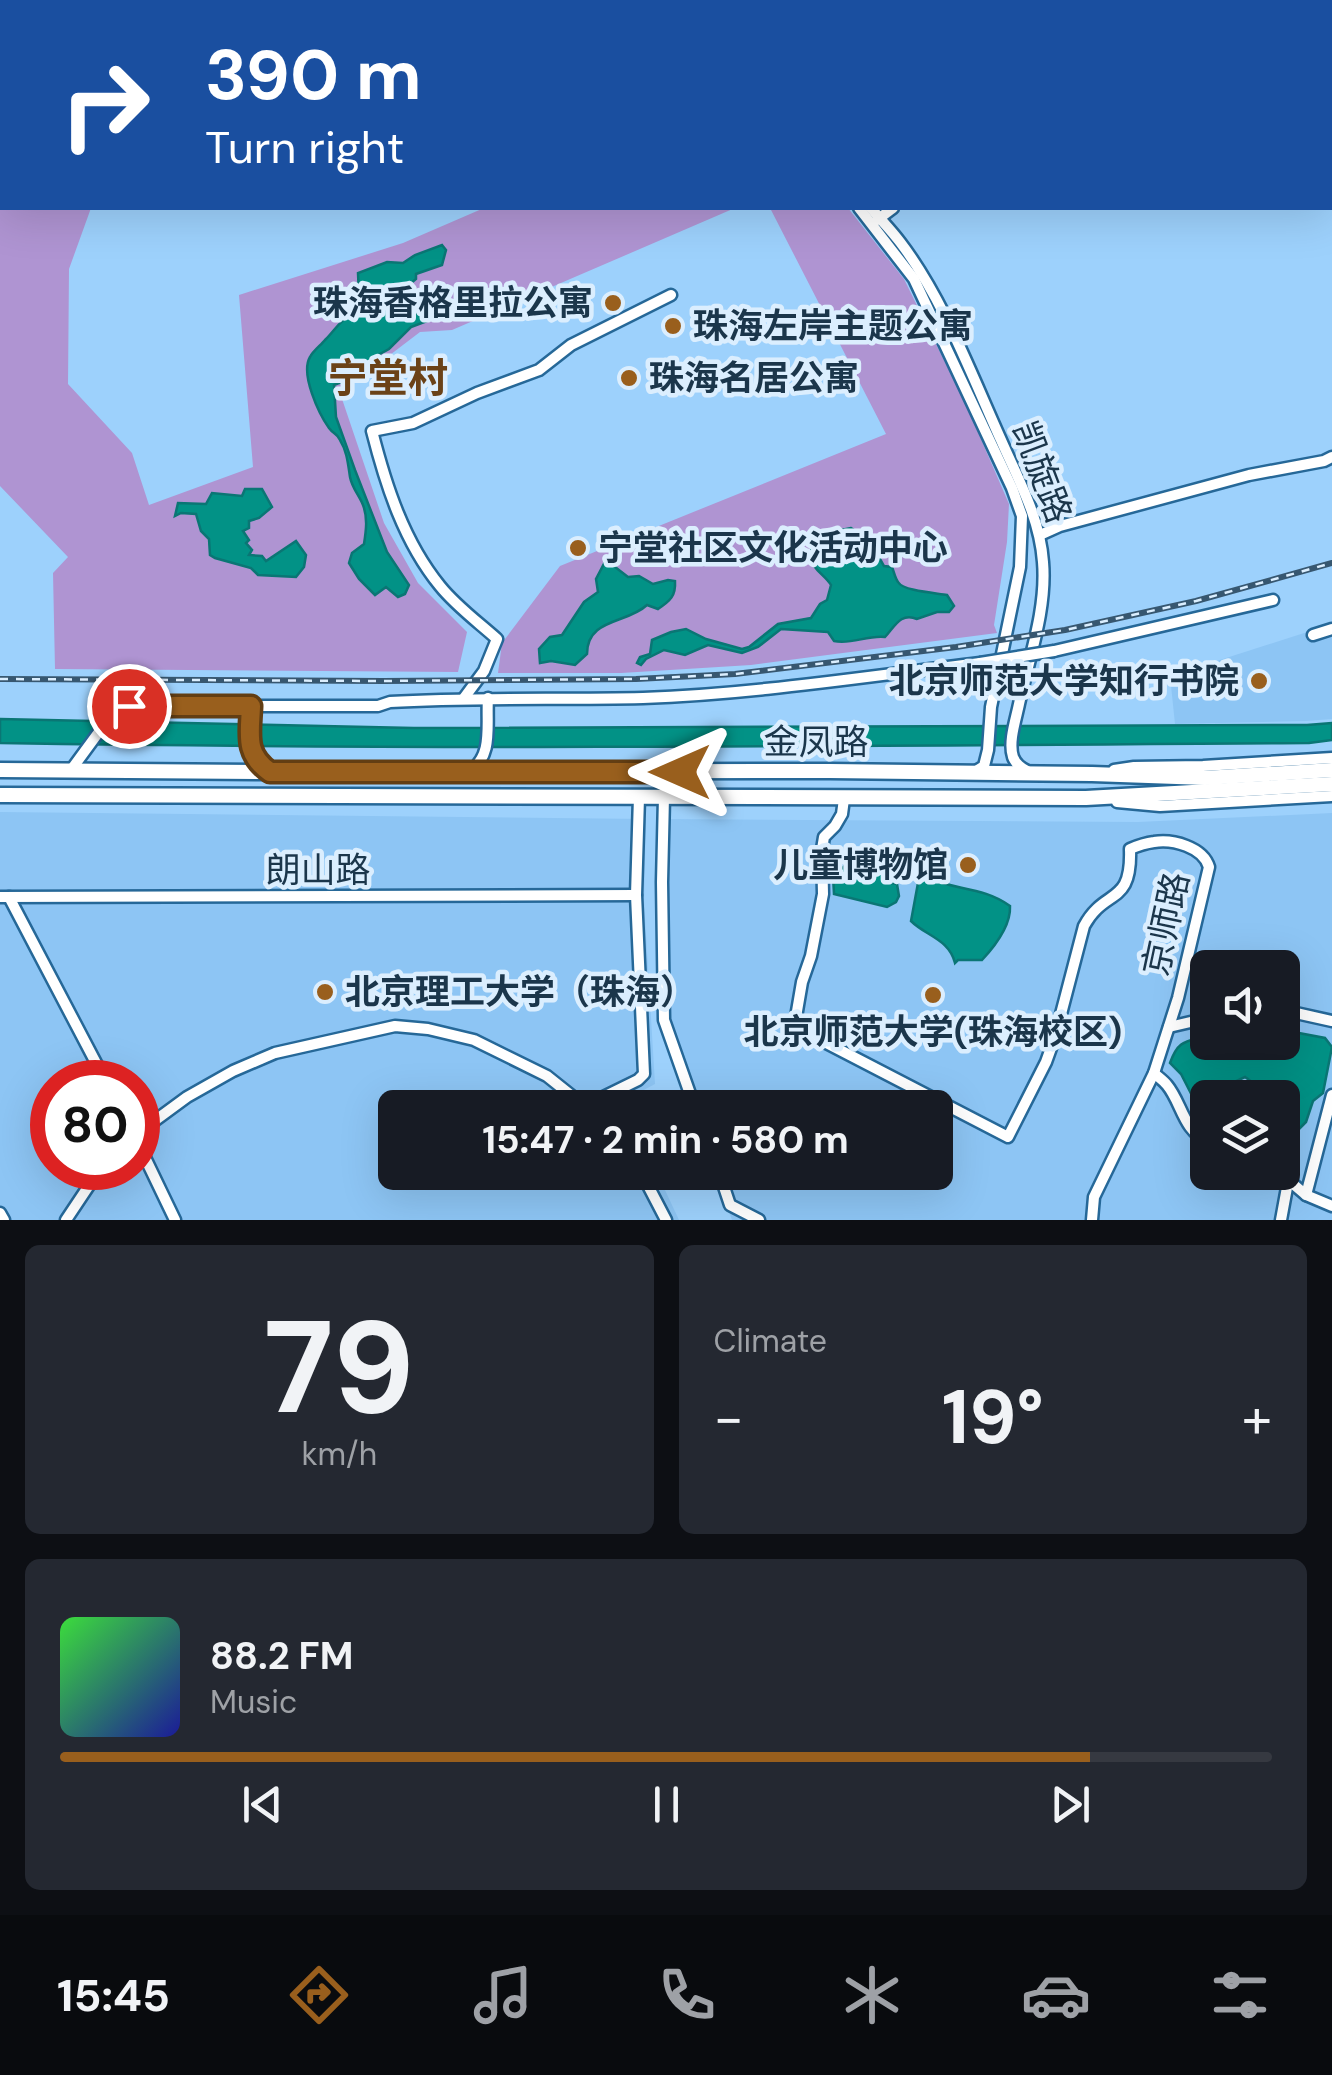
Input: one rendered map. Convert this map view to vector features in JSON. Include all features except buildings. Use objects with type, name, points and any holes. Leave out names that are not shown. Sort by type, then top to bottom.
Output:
[{"type":"highway","name":"金凤路","points":[[0,770],[1092,774],[1151,778],[1332,770]]},
{"type":"highway","name":"金凤路","points":[[0,795],[1086,798],[1332,784]]},
{"type":"street","name":"凯旋路","points":[[871,213],[902,244],[935,300],[1030,505],[1040,535],[1044,565],[1042,607],[1012,748],[1016,763],[1034,775]]},
{"type":"street","name":"凯旋路","points":[[871,213],[914,279],[1022,516],[1020,567],[994,692],[988,750],[984,766],[968,774]]},
{"type":"street","points":[[464,698],[484,671],[497,639],[442,590],[418,557],[384,481],[372,431],[413,423],[539,370],[571,345],[671,295]]},
{"type":"street","points":[[1040,535],[1060,526],[1250,475],[1332,457]]},
{"type":"street","points":[[71,770],[116,710],[129,706],[378,706],[464,698],[646,698],[788,686],[1054,651],[1273,600]]},
{"type":"street","points":[[1313,635],[1332,630]]},
{"type":"street","points":[[994,692],[1021,696]]},
{"type":"street","points":[[468,772],[479,766],[486,752],[488,698]]},
{"type":"street","points":[[230,771],[244,762],[250,749],[251,706]]},
{"type":"street","points":[[250,749],[254,759],[270,772]]},
{"type":"street","points":[[486,752],[504,771]]},
{"type":"street","name":"金凤路","points":[[1092,774],[1134,767],[1332,758]]},
{"type":"street","name":"金凤路","points":[[1086,798],[1160,806],[1332,796]]},
{"type":"street","points":[[619,1090],[644,1074],[636,895],[638,797]]},
{"type":"street","points":[[664,798],[664,1020],[689,1090]]},
{"type":"street","name":"京师路","points":[[844,799],[842,814],[824,837],[823,894],[799,1000],[798,1024],[811,1035],[1008,1137],[1046,1062],[1084,926],[1092,911],[1116,896],[1127,883],[1130,848],[1155,842],[1172,843],[1206,857],[1209,867],[1169,1027],[1154,1072],[1094,1198],[1092,1220]]},
{"type":"street","name":"朗山路","points":[[4,897],[636,895]]},
{"type":"street","points":[[4,897],[94,1060]]},
{"type":"street","points":[[1300,1014],[1332,1020]]},
{"type":"street","points":[[1169,1027],[1190,1022]]},
{"type":"street","points":[[160,1117],[233,1071],[275,1053],[394,1026],[474,1040],[547,1076],[565,1090]]},
{"type":"street","points":[[1154,1072],[1169,1086],[1190,1127]]},
{"type":"street","points":[[1306,1195],[1332,1095]]},
{"type":"street","points":[[160,1189],[175,1220]]},
{"type":"street","points":[[66,1220],[88,1190]]},
{"type":"street","points":[[650,1190],[666,1220]]},
{"type":"street","points":[[725,1190],[730,1205],[759,1220]]},
{"type":"street","points":[[1282,1220],[1287,1190]]},
{"type":"street","points":[[1299,1190],[1332,1206]]},
{"type":"street","points":[[0,1213],[4,1220]]},
{"type":"shaded area","points":[[0,210],[90,210],[69,269],[68,384],[132,453],[149,505],[253,467],[239,295],[403,243],[479,210],[730,210],[452,330],[420,332],[340,393],[384,523],[418,583],[467,632],[458,672],[55,669],[53,573],[68,557],[0,486]]},
{"type":"shaded area","points":[[771,210],[850,210],[904,279],[968,409],[1009,504],[994,625],[997,633],[751,665],[621,673],[498,673],[502,643],[560,566],[886,434]]},
{"type":"shaded area","points":[[442,245],[446,250],[442,265],[416,274],[410,284],[394,284],[392,295],[411,311],[435,318],[411,327],[352,378],[334,385],[336,417],[355,470],[387,552],[409,585],[405,594],[398,597],[386,587],[375,595],[349,563],[352,553],[364,544],[365,510],[351,481],[342,444],[316,404],[308,364],[313,353],[353,313],[359,296],[358,273],[387,262],[403,263]]},
{"type":"shaded area","points":[[245,489],[262,489],[272,507],[249,521],[249,528],[243,531],[252,550],[249,555],[262,556],[266,561],[296,541],[306,555],[304,567],[296,577],[258,575],[251,568],[215,558],[210,555],[209,539],[201,531],[196,514],[175,516],[178,503],[206,504],[212,493],[242,496]]},
{"type":"shaded area","points":[[851,528],[873,543],[874,556],[884,566],[892,567],[901,585],[947,595],[954,606],[949,612],[902,619],[885,637],[840,642],[834,641],[828,632],[781,629],[758,647],[742,653],[708,645],[685,655],[664,650],[641,665],[637,663],[640,657],[650,654],[652,640],[671,632],[686,629],[742,649],[778,624],[811,618],[827,600],[831,585],[811,558],[814,544],[827,535]]},
{"type":"shaded area","points":[[606,560],[628,577],[639,576],[653,584],[675,581],[669,601],[658,609],[647,605],[601,628],[589,642],[587,654],[575,665],[540,663],[539,649],[550,637],[562,635],[584,602],[598,592],[596,579]]},
{"type":"shaded area","points":[[1332,624],[1332,719],[1175,724],[1170,676]]},
{"type":"shaded area","points":[[0,719],[414,728],[1332,723],[1332,740],[654,747],[0,743]]},
{"type":"shaded area","name":"北京理工大学（珠海）","points":[[0,812],[646,819],[644,901],[655,1084],[644,1090],[378,1090],[378,1190],[665,1190],[679,1220],[0,1220]]},
{"type":"shaded area","name":"北京师范大学(珠海校区)","points":[[1332,813],[1332,1220],[732,1220],[721,1190],[953,1190],[953,1090],[685,1090],[659,1022],[659,819],[1138,822]]},
{"type":"shaded area","points":[[871,851],[889,867],[889,879],[897,884],[899,896],[887,907],[834,894],[833,876],[860,853]]},
{"type":"shaded area","points":[[928,878],[990,895],[1010,906],[1005,928],[982,960],[955,963],[948,948],[911,921],[918,883]]},
{"type":"shaded area","points":[[1300,1033],[1325,1038],[1332,1047],[1323,1093],[1313,1101],[1300,1128],[1300,1080],[1190,1080],[1190,1092],[1170,1063],[1179,1046],[1188,1041],[1190,1060],[1300,1060]]},
{"type":"railway","points":[[0,679],[384,681],[636,679],[735,674],[1065,630],[1196,601],[1332,563]]},
{"type":"place","name":"珠海香格里拉公寓","points":[[613,303]]},
{"type":"place","name":"珠海左岸主题公寓","points":[[673,326]]},
{"type":"place","name":"珠海名居公寓","points":[[629,378]]},
{"type":"place","name":"宁堂社区文化活动中心","points":[[578,548]]},
{"type":"place","name":"北京师范大学知行书院","points":[[1259,681]]},
{"type":"place","name":"儿童博物馆","points":[[968,865]]},
{"type":"place","name":"北京理工大学（珠海）","points":[[325,992]]},
{"type":"place","name":"北京师范大学(珠海校区)","points":[[933,995]]},
{"type":"district","name":"宁堂村","points":[[388,378]]},
{"type":"route","points":[[129,706],[251,706],[250,751],[270,772],[680,772]]}]
